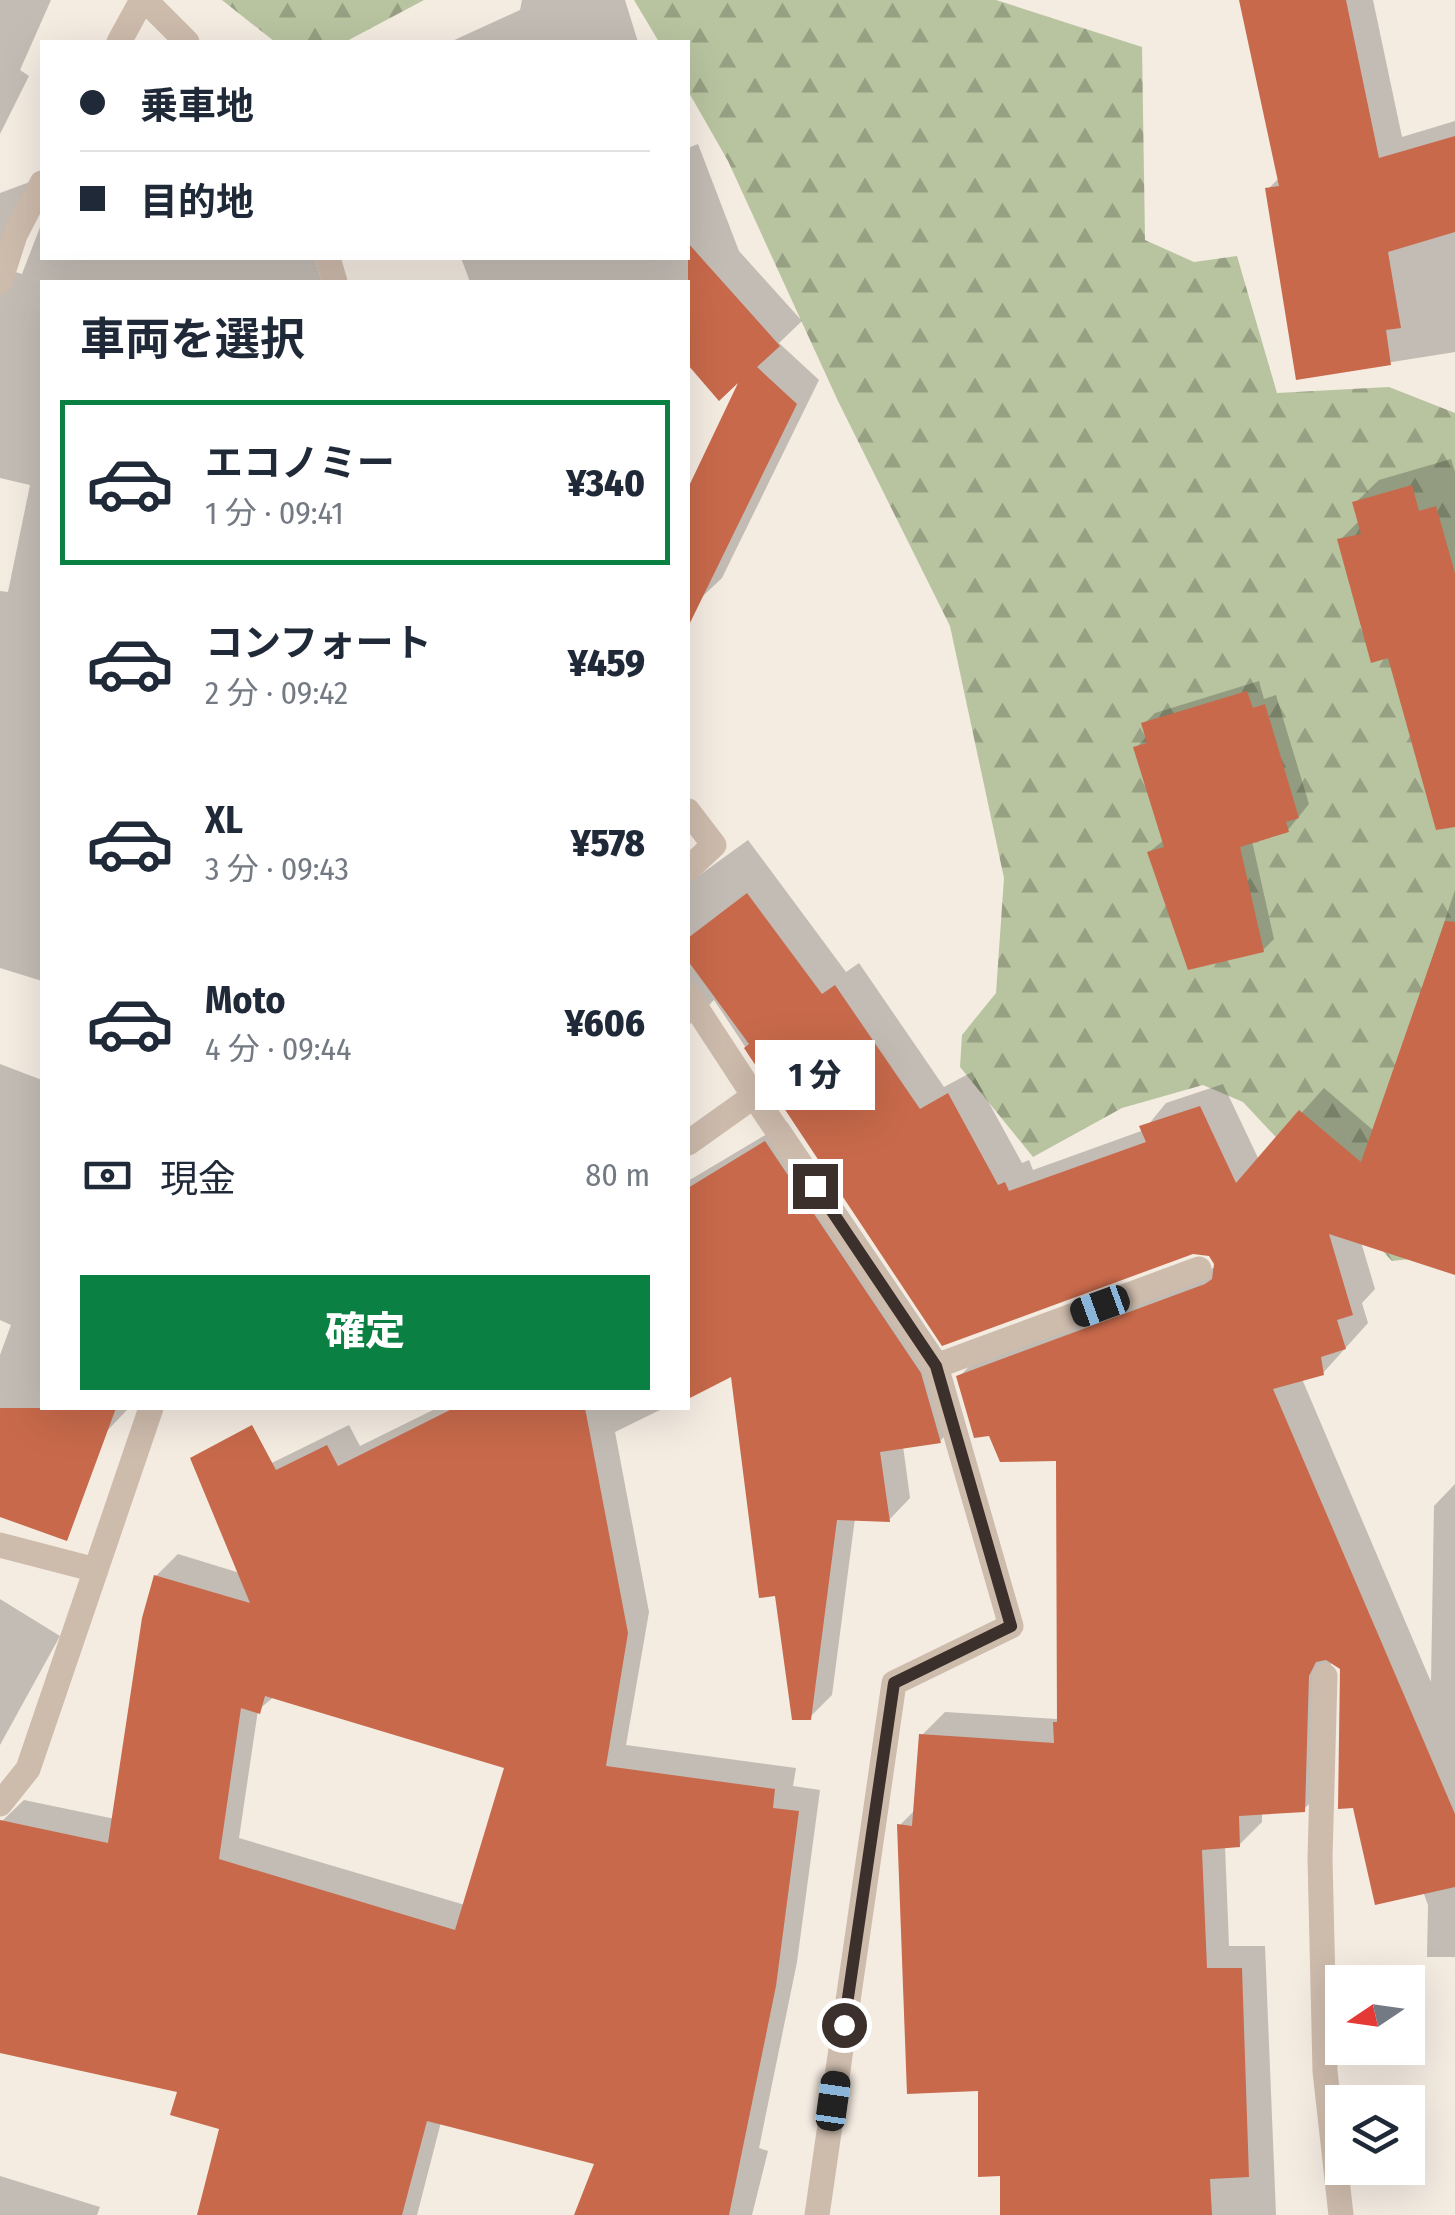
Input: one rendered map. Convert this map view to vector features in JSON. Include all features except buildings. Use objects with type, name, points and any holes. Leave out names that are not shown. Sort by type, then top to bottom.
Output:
[{"type":"street","points":[[119,40],[143,0],[185,40]]},
{"type":"street","points":[[0,282],[14,235],[40,187]]},
{"type":"street","points":[[690,814],[714,845],[690,867]]},
{"type":"street","points":[[690,998],[936,1366],[1011,1626],[894,1683],[816,2215]]},
{"type":"street","points":[[690,1142],[754,1096]]},
{"type":"street","points":[[936,1366],[1199,1270]]},
{"type":"street","points":[[0,1804],[28,1768],[151,1410]]},
{"type":"street","points":[[0,1545],[96,1570]]},
{"type":"street","points":[[1325,1676],[1320,1858],[1324,2071],[1341,2215]]},
{"type":"green space","points":[[222,0],[424,0],[349,40],[272,40]]},
{"type":"green space","points":[[634,0],[996,0],[1142,47],[1145,240],[1194,262],[1237,256],[1277,393],[1389,387],[1455,413],[1455,1254],[1392,1261],[1243,1102],[1203,1085],[1122,1108],[1033,1157],[960,1067],[962,1035],[996,993],[1004,878],[950,626],[838,401],[728,161],[690,94],[690,40],[658,40]]},
{"type":"route","points":[[815,1186],[936,1366],[1011,1626],[894,1683],[844,2025]]}]
